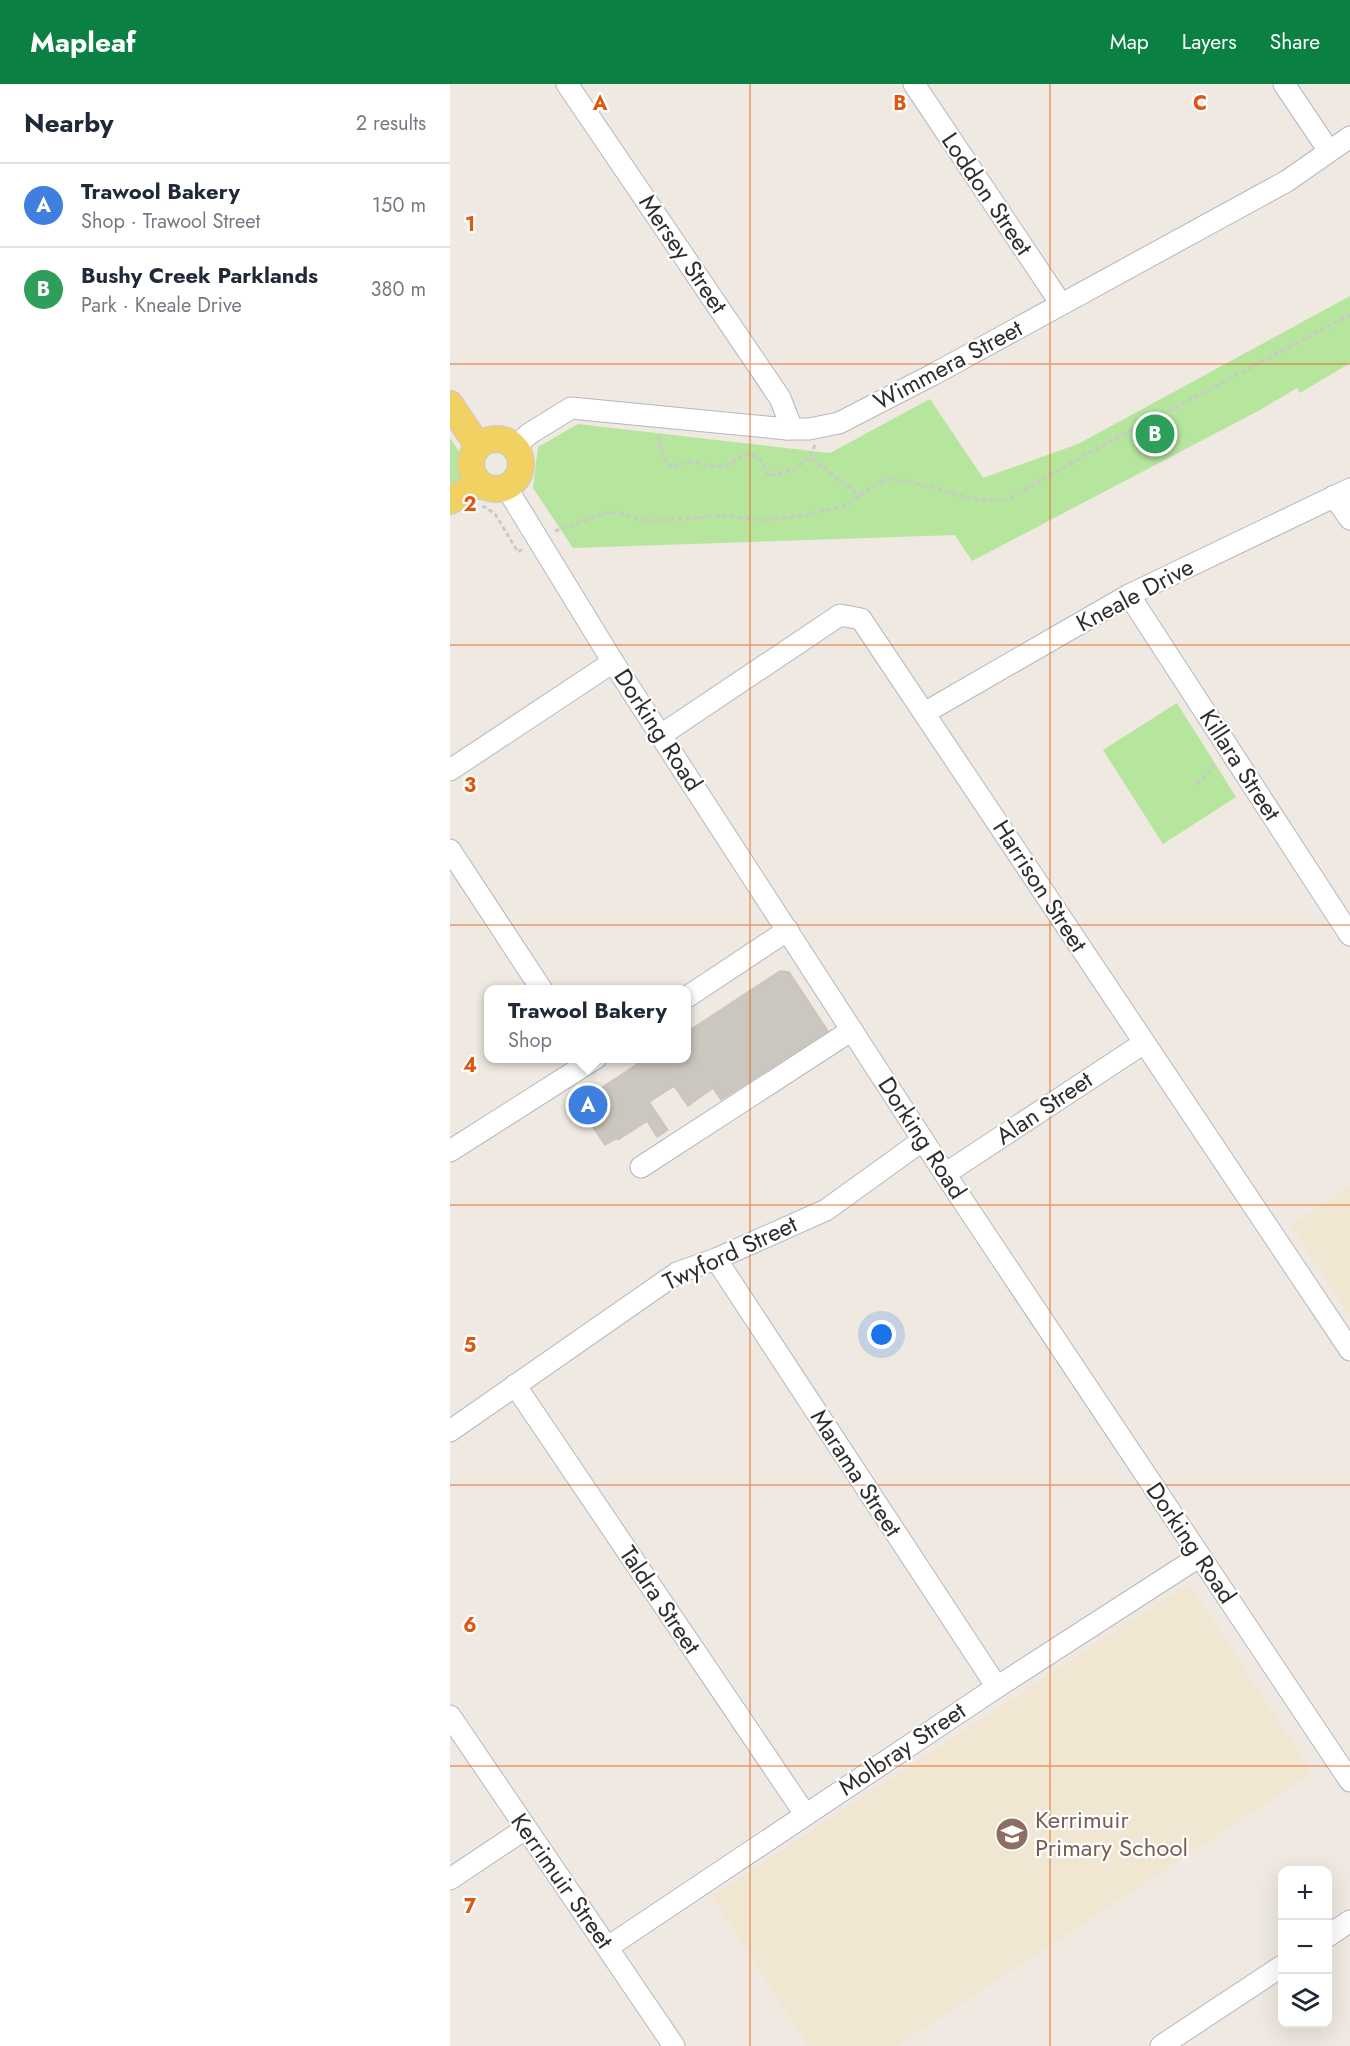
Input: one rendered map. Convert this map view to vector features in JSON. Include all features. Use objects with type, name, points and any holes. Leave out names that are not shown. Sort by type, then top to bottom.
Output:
[{"type":"main road","points":[[450,404],[478,447]]},
{"type":"main road","points":[[492,439],[501,439],[515,447],[520,454],[522,466],[514,482],[506,488],[495,490],[479,483],[472,471],[471,462],[478,447],[492,439]]},
{"type":"main road","points":[[450,501],[479,483]]},
{"type":"street","name":"Mersey Street","points":[[567,84],[780,398],[789,421],[787,429]]},
{"type":"street","name":"Loddon Street","points":[[914,84],[1061,304]]},
{"type":"street","points":[[1284,84],[1329,151]]},
{"type":"street","name":"Wimmera Street","points":[[515,447],[529,434],[571,408],[787,429],[809,429],[839,423],[934,374],[1287,181],[1350,137]]},
{"type":"street","name":"Dorking Road","points":[[506,488],[613,662],[945,1174],[1348,1773]]},
{"type":"street","points":[[1342,493],[1350,519]]},
{"type":"street","name":"Kneale Drive","points":[[926,712],[1129,595],[1342,493]]},
{"type":"street","name":"Killara Street","points":[[1129,595],[1350,935]]},
{"type":"street","name":"Harrison Street","points":[[661,735],[840,615],[861,619],[926,712],[1143,1042],[1350,1350]]},
{"type":"street","points":[[450,770],[613,662]]},
{"type":"street","points":[[450,850],[539,985]]},
{"type":"street","points":[[691,994],[788,930]]},
{"type":"street","points":[[641,1167],[852,1030]]},
{"type":"street","name":"Alan Street","points":[[945,1174],[1143,1042]]},
{"type":"street","points":[[450,1151],[586,1063]]},
{"type":"street","name":"Twyford Street","points":[[450,1431],[677,1273],[716,1259],[826,1210],[923,1140]]},
{"type":"street","name":"Marama Street","points":[[716,1259],[997,1687]]},
{"type":"street","name":"Taldra Street","points":[[515,1385],[805,1814]]},
{"type":"street","name":"Molbray Street","points":[[608,1947],[997,1687],[1200,1556]]},
{"type":"street","name":"Kerrimuir Street","points":[[450,1716],[525,1829],[608,1947],[670,2045]]},
{"type":"street","points":[[450,1879],[525,1829]]},
{"type":"street","points":[[1332,1933],[1350,1921]]},
{"type":"street","points":[[1161,2046],[1278,1969]]},
{"type":"path","points":[[476,508],[485,507],[495,514],[518,552],[557,529],[609,512],[626,513],[637,519],[650,521],[722,516],[761,520],[801,516],[844,506],[874,484],[890,479],[916,483],[973,499],[1007,500],[1087,454],[1350,315]]},
{"type":"path","points":[[659,416],[660,452],[664,460],[673,468],[682,462],[691,460],[723,466],[750,454],[757,456],[769,476],[795,469],[810,457],[815,447],[809,429]]},
{"type":"path","points":[[810,457],[860,496]]},
{"type":"path","points":[[1196,784],[1229,748]]},
{"type":"shaded area","points":[[1350,1187],[1350,1316],[1291,1225]]},
{"type":"shaded area","name":"Kerrimuir Primary School","points":[[1183,1587],[1194,1591],[1312,1773],[897,2046],[808,2046],[712,1896]]},
{"type":"green space","points":[[1350,296],[1350,363],[1300,393],[1297,388],[1260,410],[972,561],[955,535],[573,548],[533,488],[538,447],[578,424],[830,453],[930,399],[983,478],[1078,444]]},
{"type":"green space","points":[[450,438],[472,472],[450,486]]},
{"type":"green space","points":[[1177,703],[1236,797],[1163,844],[1103,750]]},
{"type":"building","points":[[780,971],[789,972],[828,1031],[721,1100],[713,1088],[688,1106],[674,1086],[649,1102],[668,1130],[657,1137],[647,1121],[618,1140],[617,1138],[605,1145],[577,1104],[639,1063],[691,1063],[691,1029]]},
{"type":"place","name":"Bushy Creek Parklands","points":[[1155,434]]},
{"type":"place","name":"Trawool Bakery","points":[[588,1105]]},
{"type":"place","name":"Kerrimuir Primary School","points":[[1012,1834]]}]
